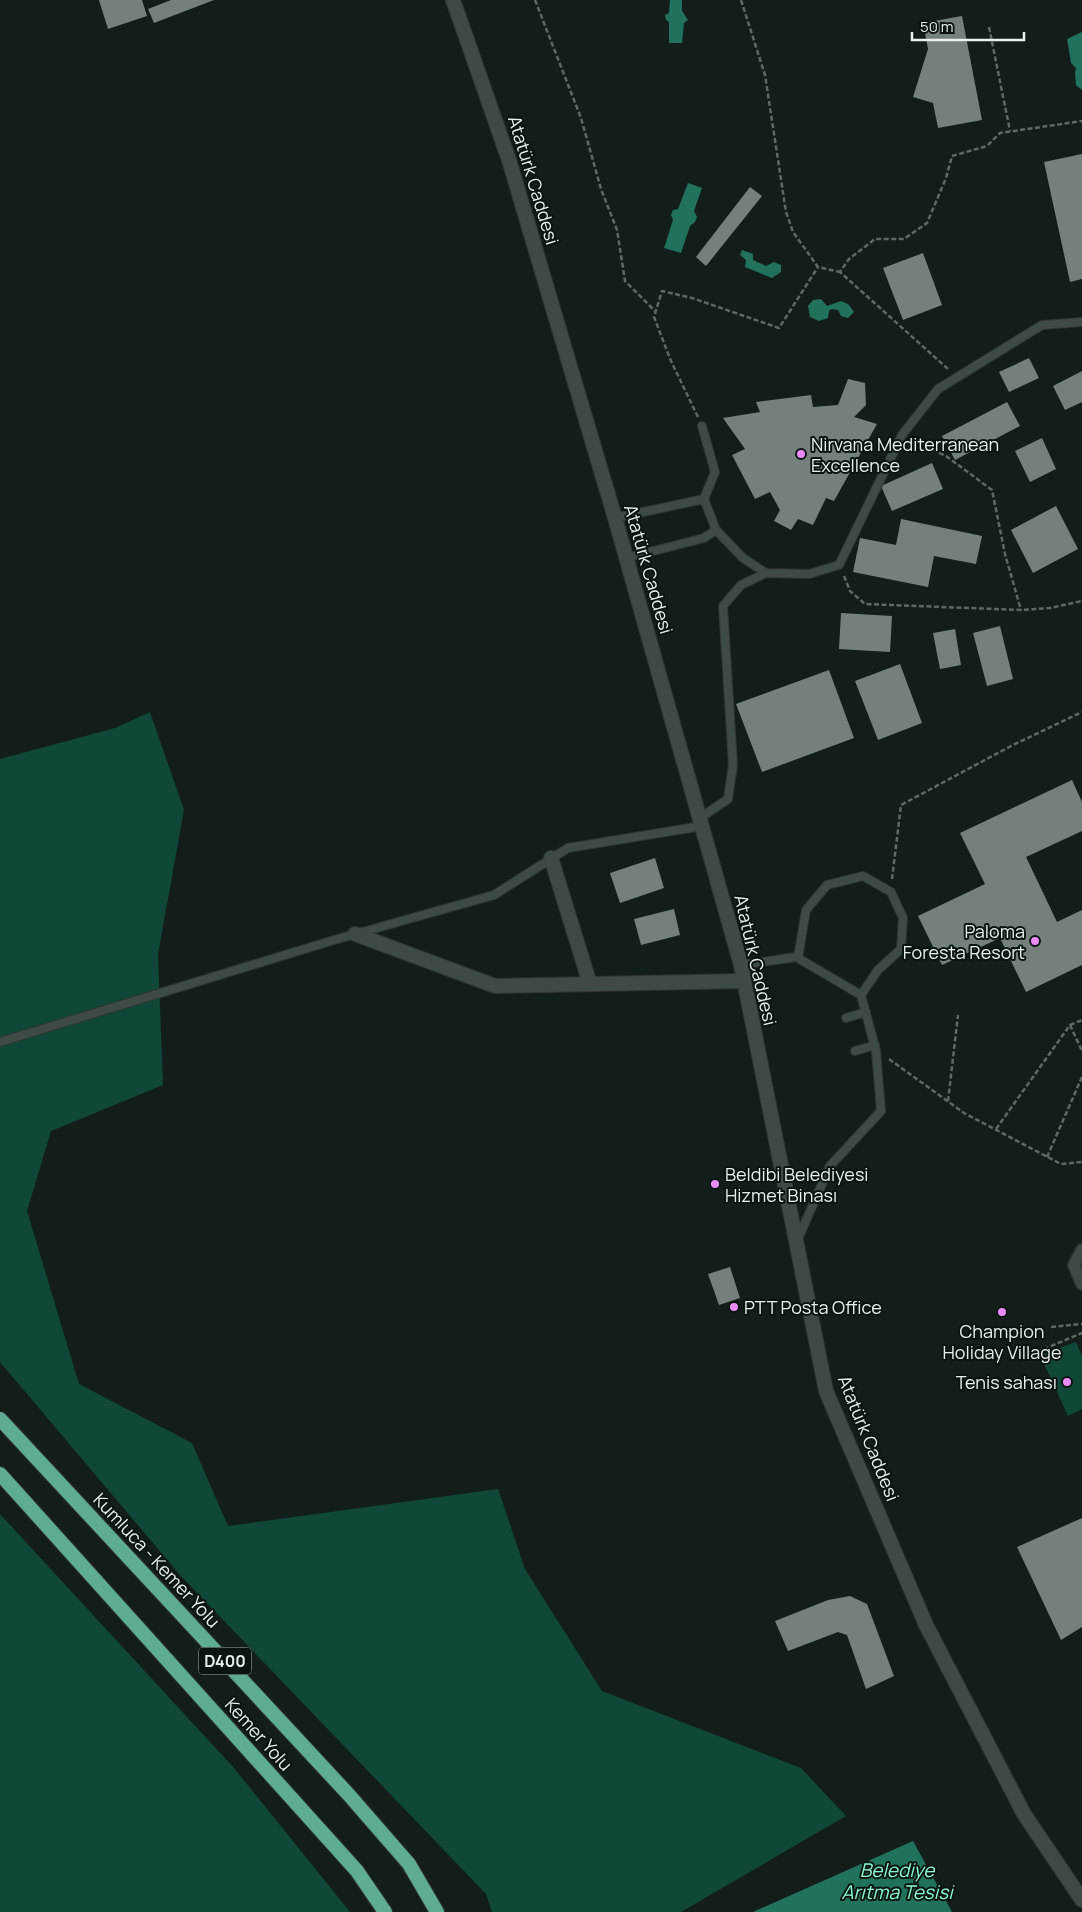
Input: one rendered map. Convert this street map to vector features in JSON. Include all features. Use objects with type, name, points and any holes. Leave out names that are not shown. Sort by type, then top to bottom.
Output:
[{"type":"highway","name":"Kumluca - Kemer Yolu","points":[[0,1419],[349,1795],[409,1864],[438,1912]]},
{"type":"highway","name":"Kemer Yolu","points":[[0,1474],[358,1871],[385,1912]]},
{"type":"street","name":"Atatürk Caddesi","points":[[453,0],[509,160],[615,518],[741,965],[826,1390],[926,1625],[1024,1814],[1082,1900]]},
{"type":"street","points":[[552,858],[590,984]]},
{"type":"street","points":[[355,934],[495,986],[744,982]]},
{"type":"street","points":[[1082,1250],[1074,1265],[1082,1284]]},
{"type":"lane","points":[[702,426],[715,472],[704,499],[716,530],[743,558],[766,572],[808,574],[839,565],[902,435],[938,389],[1042,325],[1082,322]]},
{"type":"lane","points":[[615,518],[704,499]]},
{"type":"lane","points":[[626,558],[704,538],[716,530]]},
{"type":"lane","points":[[0,1042],[355,934],[494,894],[568,848],[701,822],[728,799],[733,765],[723,606],[741,585],[766,572]]},
{"type":"lane","points":[[798,958],[806,910],[827,885],[864,876],[891,892],[903,918],[901,949],[878,970],[861,995]]},
{"type":"lane","points":[[741,965],[798,958],[861,995],[875,1048],[881,1111],[830,1166],[796,1243]]},
{"type":"lane","points":[[846,1018],[866,1012]]},
{"type":"lane","points":[[855,1051],[875,1048]]},
{"type":"path","points":[[535,0],[581,118],[601,189],[617,230],[625,281],[656,312]]},
{"type":"path","points":[[742,0],[765,75],[786,212],[793,232],[818,267],[840,272],[957,377]]},
{"type":"path","points":[[989,27],[1010,131]]},
{"type":"path","points":[[840,272],[849,259],[875,239],[904,239],[927,223],[946,178],[952,156],[987,146],[1000,133],[1082,121]]},
{"type":"path","points":[[702,426],[671,360],[654,317],[662,291],[692,298],[778,328],[818,267]]},
{"type":"path","points":[[902,435],[946,456],[992,490],[1005,554],[1021,610]]},
{"type":"path","points":[[839,565],[850,591],[865,604],[1021,610],[1050,608],[1082,601]]},
{"type":"path","points":[[891,892],[901,805],[1011,746],[1082,712]]},
{"type":"path","points":[[948,1102],[958,1016]]},
{"type":"path","points":[[996,1130],[1070,1025],[1082,1020]]},
{"type":"path","points":[[1070,1025],[1082,1051]]},
{"type":"path","points":[[875,1048],[964,1113],[1061,1164],[1082,1162]]},
{"type":"path","points":[[1047,1157],[1082,1077]]},
{"type":"path","points":[[1051,1328],[1082,1324]]},
{"type":"path","points":[[1037,1352],[1082,1333]]},
{"type":"shaded area","points":[[150,712],[184,810],[158,954],[163,1085],[51,1131],[27,1211],[79,1384],[192,1443],[228,1526],[498,1489],[525,1569],[602,1691],[801,1768],[846,1816],[681,1912],[492,1912],[486,1894],[180,1575],[0,1362],[0,759],[115,728]]},
{"type":"shaded area","name":"Tenis sahası","points":[[1076,1342],[1082,1356],[1082,1409],[1068,1416],[1040,1355]]},
{"type":"shaded area","points":[[0,1514],[234,1768],[350,1912],[0,1912]]},
{"type":"water","points":[[670,0],[682,0],[682,11],[688,20],[684,23],[682,43],[669,43],[669,22],[666,20],[665,15],[669,13]]},
{"type":"water","points":[[1082,32],[1082,90],[1076,85],[1076,68],[1071,63],[1067,39]]},
{"type":"water","points":[[688,183],[702,188],[694,211],[697,217],[690,226],[681,253],[664,248],[673,220],[671,215],[673,210],[678,209]]},
{"type":"water","points":[[742,250],[753,254],[753,260],[766,266],[774,262],[781,265],[781,272],[772,278],[745,267],[746,260],[740,255]]},
{"type":"water","points":[[821,299],[827,306],[841,301],[848,304],[854,312],[848,318],[841,316],[838,310],[831,309],[828,318],[819,321],[810,317],[808,306],[813,300]]},
{"type":"water","name":"Belediye Arıtma Tesisi","points":[[913,1841],[952,1912],[753,1912]]},
{"type":"building","points":[[99,0],[142,0],[147,16],[108,29]]},
{"type":"building","points":[[171,0],[214,0],[154,23],[148,9]]},
{"type":"building","points":[[962,16],[982,120],[938,128],[933,103],[913,97],[928,49],[923,23]]},
{"type":"building","points":[[1082,154],[1082,279],[1070,282],[1044,162]]},
{"type":"building","points":[[750,187],[762,196],[706,266],[696,257]]},
{"type":"building","points":[[923,253],[942,305],[903,320],[883,268]]},
{"type":"building","points":[[1029,358],[1039,378],[1009,392],[999,372]]},
{"type":"building","points":[[1082,371],[1082,402],[1065,410],[1053,386]]},
{"type":"building","points":[[848,379],[865,383],[866,405],[854,417],[877,424],[834,501],[826,498],[813,525],[798,519],[791,530],[774,521],[780,510],[770,492],[755,499],[732,455],[745,449],[723,418],[760,412],[756,402],[811,395],[813,407],[838,405]]},
{"type":"building","points":[[1007,402],[1020,426],[955,460],[942,436]]},
{"type":"building","points":[[1042,438],[1056,469],[1030,482],[1015,451]]},
{"type":"building","points":[[932,463],[943,489],[892,511],[881,486]]},
{"type":"building","points":[[1056,506],[1078,549],[1033,573],[1011,530]]},
{"type":"building","points":[[901,519],[982,536],[976,564],[934,556],[928,587],[853,572],[860,538],[896,545]]},
{"type":"building","points":[[841,613],[892,616],[890,652],[839,649]]},
{"type":"building","points":[[1000,626],[1013,679],[987,686],[973,633]]},
{"type":"building","points":[[955,629],[961,665],[940,669],[933,633]]},
{"type":"building","points":[[900,664],[922,723],[878,740],[855,681]]},
{"type":"building","points":[[829,670],[854,738],[762,772],[736,704]]},
{"type":"building","points":[[1072,780],[1082,802],[1082,831],[1026,857],[1057,922],[1082,910],[1082,965],[1026,992],[1000,938],[942,965],[918,916],[985,884],[960,833]]},
{"type":"building","points":[[655,858],[664,888],[620,903],[610,873]]},
{"type":"building","points":[[674,909],[680,935],[641,945],[634,919]]},
{"type":"building","points":[[730,1267],[740,1298],[719,1305],[708,1274]]},
{"type":"building","points":[[1082,1518],[1082,1627],[1061,1640],[1017,1547]]},
{"type":"building","points":[[850,1596],[867,1604],[894,1676],[866,1689],[847,1635],[838,1632],[788,1651],[775,1621],[828,1600]]},
{"type":"place","name":"Nirvana Mediterranean Excellence","points":[[801,454]]},
{"type":"place","name":"Paloma Foresta Resort","points":[[1035,941]]},
{"type":"place","name":"Beldibi Belediyesi Hizmet Binası","points":[[715,1184]]},
{"type":"place","name":"PTT Posta Office","points":[[734,1307]]},
{"type":"place","name":"Champion Holiday Village","points":[[1002,1312]]},
{"type":"place","name":"Tenis sahası","points":[[1067,1382]]}]
